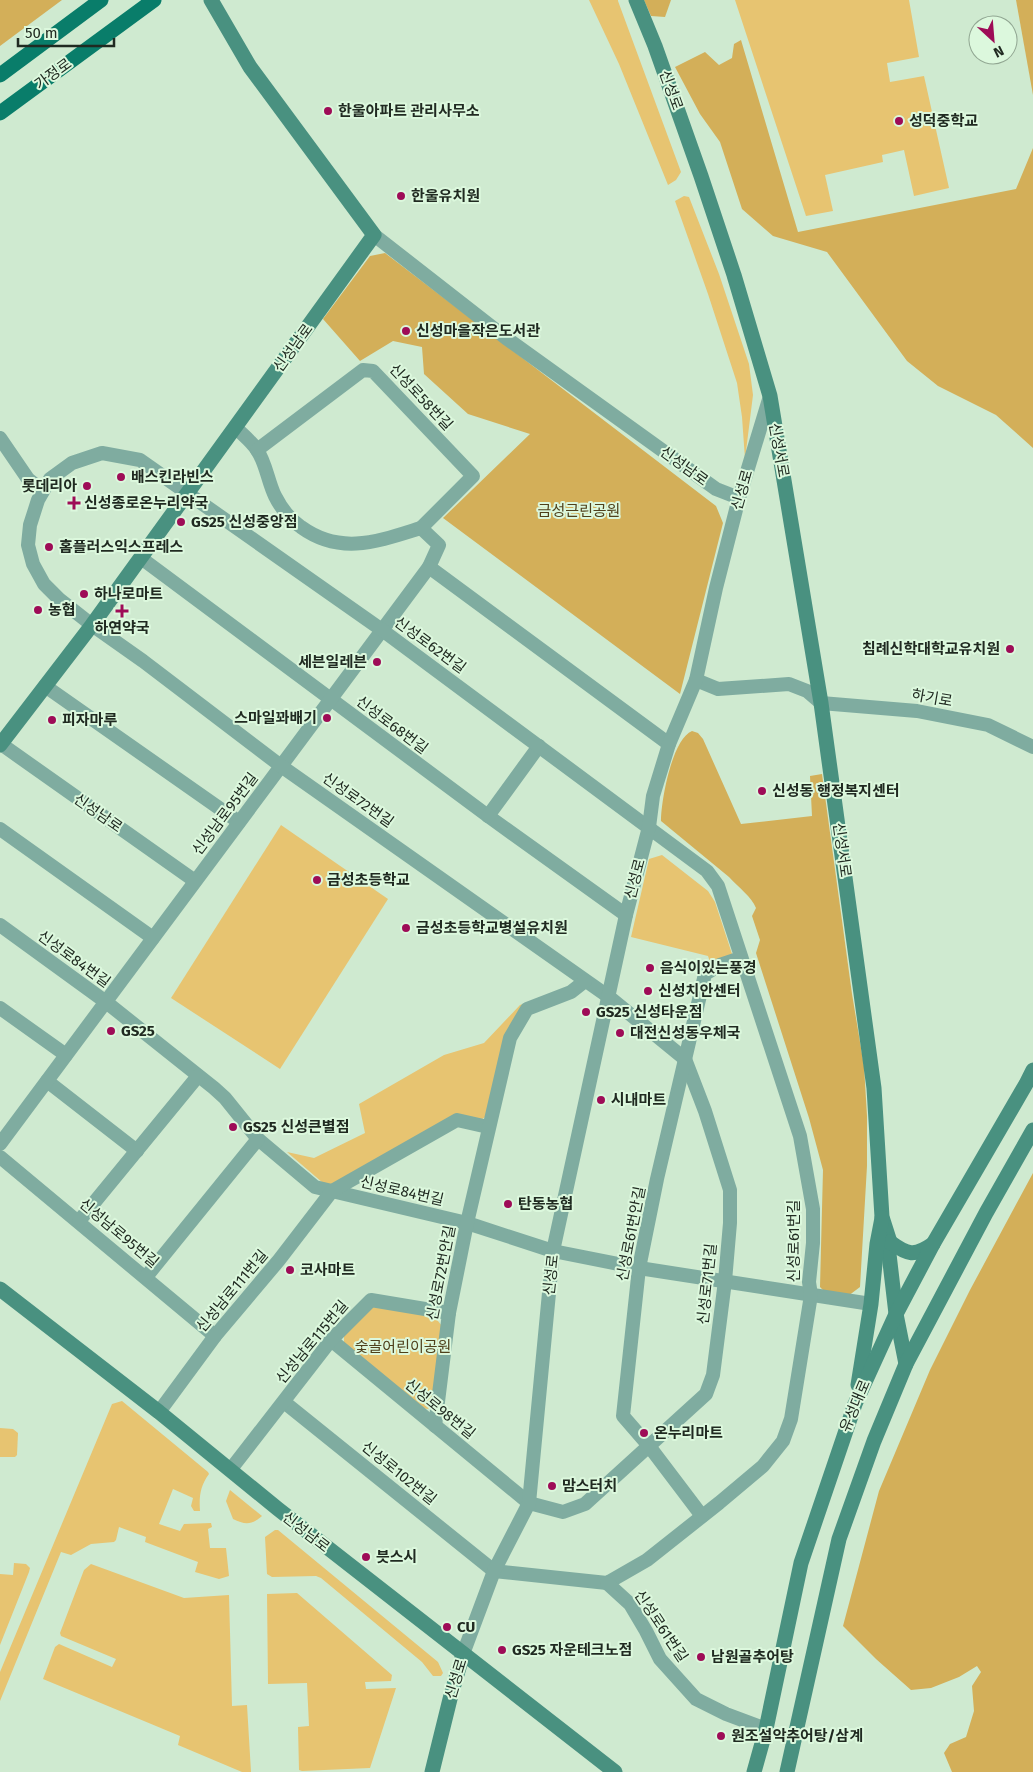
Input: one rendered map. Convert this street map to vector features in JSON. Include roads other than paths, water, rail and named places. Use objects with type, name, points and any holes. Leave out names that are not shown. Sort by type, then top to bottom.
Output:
[{"type":"main road","name":"가정로","points":[[0,75],[101,0]]},
{"type":"main road","name":"가정로","points":[[0,113],[154,0]]},
{"type":"street","points":[[211,0],[250,67],[374,235]]},
{"type":"street","name":"신성로","points":[[432,1772],[463,1654],[494,1571],[529,1503],[553,1250],[626,915],[649,827],[654,796],[669,744],[696,680],[716,588],[739,498],[770,396],[734,275],[688,136],[636,0]]},
{"type":"street","name":"신성남로","points":[[195,882],[0,745],[92,626],[374,235],[529,354],[716,489],[739,498]]},
{"type":"street","name":"신성로58번길","points":[[236,428],[257,450],[275,496],[288,517],[310,534],[328,542],[356,544],[382,540],[421,528],[473,476],[373,370],[362,370],[257,450]]},
{"type":"street","name":"신성서로","points":[[770,396],[821,703],[874,1088],[882,1217]]},
{"type":"street","points":[[0,438],[28,478],[43,491]]},
{"type":"street","points":[[92,626],[44,584],[33,564],[28,545],[30,525],[38,500],[50,479],[72,464],[102,453],[140,460],[189,493]]},
{"type":"street","name":"신성로62번길","points":[[189,493],[382,630],[649,827]]},
{"type":"street","points":[[421,528],[439,545],[428,567],[669,744]]},
{"type":"street","name":"신성로68번길","points":[[141,558],[488,816],[626,915]]},
{"type":"street","name":"신성남로95번길","points":[[0,1144],[428,567]]},
{"type":"street","name":"신성로72번길","points":[[92,626],[143,661],[281,766],[609,998]]},
{"type":"street","points":[[696,680],[718,689],[789,684],[806,691],[821,703]]},
{"type":"street","points":[[45,686],[239,822]]},
{"type":"street","name":"하기로","points":[[821,703],[917,711],[979,723],[988,725],[1033,747]]},
{"type":"street","points":[[488,816],[539,746]]},
{"type":"street","name":"신성로61번길","points":[[649,827],[707,871],[718,886],[800,1136],[813,1209],[813,1243],[809,1282],[811,1295],[791,1419],[783,1441],[763,1466],[702,1516],[647,1560],[607,1583],[630,1604],[660,1659],[696,1699],[726,1714],[766,1729]]},
{"type":"street","points":[[0,829],[153,938]]},
{"type":"street","name":"신성로84번길","points":[[0,925],[106,1002],[225,1098],[258,1139],[315,1187],[466,1223],[553,1250],[639,1268],[871,1304]]},
{"type":"street","name":"신성로61번안길","points":[[702,1516],[649,1446],[622,1416],[639,1268],[705,974],[720,965],[741,958]]},
{"type":"street","name":"신성로72번안길","points":[[434,1426],[449,1313],[466,1223],[510,1038],[527,1009],[571,992],[585,981]]},
{"type":"street","points":[[609,998],[685,1059]]},
{"type":"street","points":[[2,1013],[66,1055]]},
{"type":"street","name":"신성로71번길","points":[[529,1503],[563,1512],[585,1504],[706,1394],[713,1375],[725,1280],[730,1223],[730,1190],[705,1111],[685,1059]]},
{"type":"street","name":"유성대로","points":[[754,1772],[766,1729],[801,1563],[854,1404],[896,1314],[933,1244],[1033,1070]]},
{"type":"street","points":[[79,1221],[198,1076]]},
{"type":"street","points":[[47,1081],[137,1151]]},
{"type":"street","points":[[332,1192],[457,1120],[488,1127]]},
{"type":"street","name":"유성대로","points":[[787,1772],[839,1539],[874,1441],[906,1364],[1033,1130]]},
{"type":"street","points":[[146,1277],[258,1139]]},
{"type":"street","name":"신성남로95번길","points":[[0,1157],[215,1336]]},
{"type":"street","name":"신성남로111번길","points":[[159,1412],[215,1336],[279,1260],[332,1192]]},
{"type":"street","points":[[882,1217],[890,1242],[889,1254],[896,1314],[906,1364]]},
{"type":"street","points":[[854,1404],[871,1304],[877,1244],[882,1217]]},
{"type":"street","points":[[890,1242],[910,1254],[921,1252],[933,1244]]},
{"type":"street","name":"신성남로","points":[[0,1289],[615,1772]]},
{"type":"street","name":"신성남로115번길","points":[[231,1469],[331,1340],[371,1300],[449,1313]]},
{"type":"street","points":[[871,1304],[878,1307],[886,1315],[889,1332]]},
{"type":"street","name":"신성로98번길","points":[[331,1340],[529,1503]]},
{"type":"street","name":"신성로102번길","points":[[284,1402],[494,1571]]},
{"type":"street","points":[[494,1571],[607,1583]]},
{"type":"place","name":"한울아파트 관리사무소","points":[[328,111]]},
{"type":"place","name":"성덕중학교","points":[[899,121]]},
{"type":"place","name":"한울유치원","points":[[401,196]]},
{"type":"place","name":"신성마을작은도서관","points":[[406,331]]},
{"type":"place","name":"배스킨라빈스","points":[[121,477]]},
{"type":"place","name":"롯데리아","points":[[87,486]]},
{"type":"place","name":"신성종로온누리약국","points":[[74,503]]},
{"type":"place","name":"GS25 신성중앙점","points":[[181,522]]},
{"type":"place","name":"홈플러스익스프레스","points":[[49,547]]},
{"type":"place","name":"하나로마트","points":[[84,594]]},
{"type":"place","name":"농협","points":[[38,610]]},
{"type":"place","name":"하연약국","points":[[122,611]]},
{"type":"place","name":"침례신학대학교유치원","points":[[1010,649]]},
{"type":"place","name":"세븐일레븐","points":[[377,662]]},
{"type":"place","name":"스마일꽈배기","points":[[327,718]]},
{"type":"place","name":"피자마루","points":[[52,720]]},
{"type":"place","name":"신성동 행정복지센터","points":[[762,791]]},
{"type":"place","name":"금성초등학교","points":[[317,880]]},
{"type":"place","name":"금성초등학교병설유치원","points":[[406,928]]},
{"type":"place","name":"음식이있는풍경","points":[[650,968]]},
{"type":"place","name":"신성치안센터","points":[[648,991]]},
{"type":"place","name":"GS25 신성타운점","points":[[586,1012]]},
{"type":"place","name":"GS25","points":[[111,1031]]},
{"type":"place","name":"대전신성동우체국","points":[[620,1033]]},
{"type":"place","name":"시내마트","points":[[601,1100]]},
{"type":"place","name":"GS25 신성큰별점","points":[[233,1127]]},
{"type":"place","name":"탄동농협","points":[[508,1204]]},
{"type":"place","name":"코사마트","points":[[290,1270]]},
{"type":"place","name":"온누리마트","points":[[644,1433]]},
{"type":"place","name":"맘스터치","points":[[552,1486]]},
{"type":"place","name":"븟스시","points":[[366,1557]]},
{"type":"place","name":"CU","points":[[447,1627]]},
{"type":"place","name":"GS25 자운테크노점","points":[[502,1650]]},
{"type":"place","name":"남원골추어탕","points":[[701,1657]]},
{"type":"place","name":"원조설악추어탕/삼계","points":[[721,1736]]},
{"type":"park label","name":"금성근린공원","points":[[579,511]]},
{"type":"park label","name":"숯골어린이공원","points":[[403,1347]]}]
